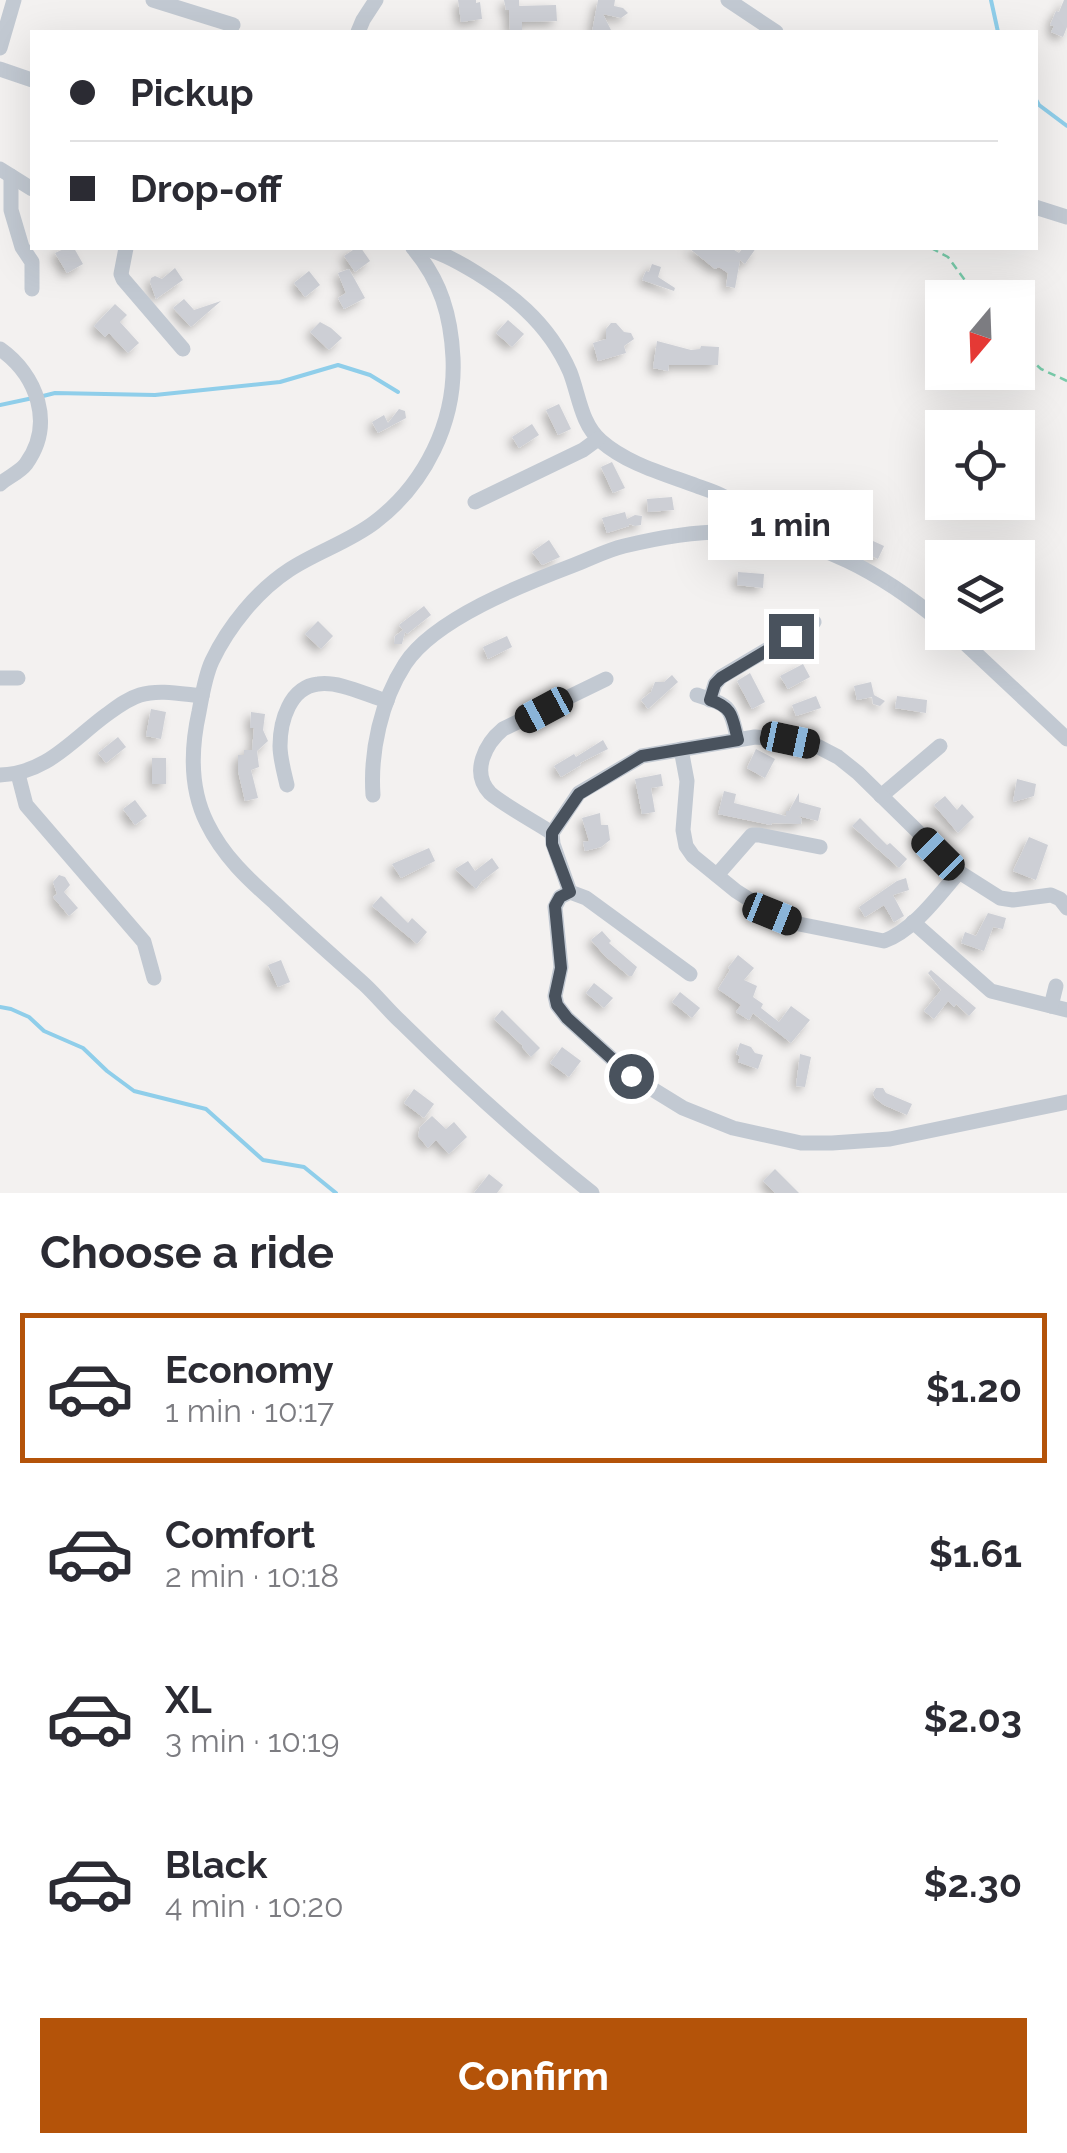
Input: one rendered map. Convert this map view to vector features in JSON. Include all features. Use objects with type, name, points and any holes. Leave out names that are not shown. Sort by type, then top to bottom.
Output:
[{"type":"street","points":[[0,48],[14,0]]},
{"type":"street","points":[[153,0],[232,25]]},
{"type":"street","points":[[359,30],[376,0]]},
{"type":"street","points":[[728,0],[773,30]]},
{"type":"street","points":[[0,69],[30,79]]},
{"type":"street","points":[[6,172],[30,188]]},
{"type":"street","points":[[6,172],[22,247],[32,262],[32,289]]},
{"type":"street","points":[[1038,209],[1067,218]]},
{"type":"street","points":[[126,250],[123,279],[183,349]]},
{"type":"street","points":[[415,250],[430,267],[444,300],[452,334],[454,372],[450,405],[439,441],[421,474],[373,524],[287,571],[252,602],[211,663],[195,730],[196,790],[206,820],[224,852],[243,874],[468,1086],[592,1193]]},
{"type":"street","points":[[437,250],[526,309],[554,343],[598,439],[622,457],[736,504],[762,536]]},
{"type":"street","points":[[0,349],[32,383],[39,410],[31,454],[24,467],[0,484]]},
{"type":"street","points":[[475,502],[598,439]]},
{"type":"street","points":[[373,795],[371,770],[387,701],[406,663],[427,639],[479,607],[620,547],[686,534],[738,532],[786,539],[872,571],[925,611]]},
{"type":"street","points":[[738,740],[731,713],[724,704],[704,698],[721,678],[814,622]]},
{"type":"street","points":[[973,650],[1067,739]]},
{"type":"street","points":[[0,678],[18,678]]},
{"type":"street","points":[[552,833],[490,792],[483,780],[484,753],[492,738],[504,728],[606,679]]},
{"type":"street","points":[[287,785],[280,748],[282,728],[290,703],[300,691],[315,684],[332,684],[387,701]]},
{"type":"street","points":[[0,775],[18,774],[48,762],[126,701],[143,694],[202,696]]},
{"type":"street","points":[[570,892],[552,844],[552,833],[579,794],[642,756],[755,737],[813,744],[838,758],[959,872],[1000,898],[1051,895],[1067,908]]},
{"type":"street","points":[[881,796],[940,746]]},
{"type":"street","points":[[681,749],[687,781],[683,830],[686,846],[717,875],[772,914],[794,923],[884,941],[897,936],[959,872]]},
{"type":"street","points":[[18,774],[26,805],[144,942],[154,978]]},
{"type":"street","points":[[717,875],[752,836],[759,834],[820,847]]},
{"type":"street","points":[[690,974],[586,898],[570,892],[560,897],[555,906],[561,968],[555,996],[567,1018],[631,1076],[683,1108],[732,1128],[801,1143],[832,1144],[890,1139],[1067,1102]]},
{"type":"street","points":[[912,922],[991,990],[1059,1008],[1056,986]]},
{"type":"path","points":[[935,250],[948,257],[965,280]]},
{"type":"path","points":[[1035,364],[1067,381]]},
{"type":"building","points":[[458,0],[480,2],[482,19],[461,22]]},
{"type":"building","points":[[504,0],[519,0],[519,6],[556,5],[557,21],[522,22],[522,30],[510,30]]},
{"type":"building","points":[[598,0],[615,0],[614,6],[628,13],[621,18],[603,14],[611,30],[592,30]]},
{"type":"building","points":[[1064,0],[1067,27],[1063,37],[1051,32],[1054,26],[1050,25]]},
{"type":"building","points":[[75,250],[83,264],[67,273],[55,253]]},
{"type":"building","points":[[362,250],[370,261],[355,272],[344,256]]},
{"type":"building","points":[[691,250],[755,250],[745,264],[740,260],[735,288],[726,286],[728,273],[719,267],[715,269]]},
{"type":"building","points":[[652,264],[661,267],[658,277],[674,291],[642,280]]},
{"type":"building","points":[[175,268],[183,280],[156,299],[151,278],[162,279]]},
{"type":"building","points":[[349,269],[365,298],[344,309],[338,298],[346,293],[338,273]]},
{"type":"building","points":[[309,271],[320,285],[305,297],[294,283]]},
{"type":"building","points":[[184,299],[194,310],[221,301],[191,327],[173,308]]},
{"type":"building","points":[[115,304],[127,315],[120,322],[139,343],[128,353],[109,333],[105,337],[94,326]]},
{"type":"building","points":[[508,320],[524,334],[512,347],[496,333]]},
{"type":"building","points":[[320,322],[342,338],[329,350],[310,332]]},
{"type":"building","points":[[611,323],[631,333],[634,339],[624,346],[626,353],[598,361],[593,343],[606,339]]},
{"type":"building","points":[[657,341],[691,350],[719,347],[718,365],[669,365],[668,371],[653,368]]},
{"type":"building","points":[[559,404],[571,429],[558,435],[546,410]]},
{"type":"building","points":[[399,409],[405,411],[406,418],[378,433],[372,422],[384,415],[388,423]]},
{"type":"building","points":[[532,424],[539,435],[519,448],[512,437]]},
{"type":"building","points":[[612,462],[625,488],[613,493],[601,467]]},
{"type":"building","points":[[672,497],[674,510],[648,512],[647,499]]},
{"type":"building","points":[[625,512],[627,519],[642,516],[641,525],[629,524],[607,533],[602,518]]},
{"type":"building","points":[[816,519],[841,527],[837,539],[813,531]]},
{"type":"building","points":[[860,535],[884,546],[878,559],[854,548]]},
{"type":"building","points":[[549,540],[560,557],[542,565],[532,552]]},
{"type":"building","points":[[738,572],[764,574],[763,588],[737,585]]},
{"type":"building","points":[[424,606],[431,615],[405,632],[402,644],[394,644],[395,636],[403,630],[399,625]]},
{"type":"building","points":[[318,621],[333,636],[321,649],[305,634]]},
{"type":"building","points":[[507,636],[512,647],[488,659],[483,647]]},
{"type":"building","points":[[803,664],[810,677],[788,689],[780,676]]},
{"type":"building","points":[[750,673],[765,702],[752,709],[737,681]]},
{"type":"building","points":[[672,675],[678,682],[648,709],[641,700],[655,682],[664,682]]},
{"type":"building","points":[[871,682],[874,695],[885,701],[880,706],[873,704],[872,697],[857,700],[854,686]]},
{"type":"building","points":[[816,696],[821,708],[796,716],[792,705]]},
{"type":"building","points":[[897,696],[927,700],[926,713],[895,708]]},
{"type":"building","points":[[151,709],[166,712],[161,739],[146,736]]},
{"type":"building","points":[[251,712],[265,714],[263,730],[268,741],[257,751],[259,767],[251,770],[258,798],[245,801],[238,755],[252,750]]},
{"type":"building","points":[[118,737],[126,747],[106,763],[98,753]]},
{"type":"building","points":[[603,740],[608,749],[561,777],[554,766]]},
{"type":"building","points":[[756,749],[775,759],[765,778],[747,768]]},
{"type":"building","points":[[152,758],[166,758],[166,784],[152,784]]},
{"type":"building","points":[[661,774],[663,786],[651,788],[655,812],[642,814],[635,779]]},
{"type":"building","points":[[1017,779],[1036,784],[1034,796],[1013,802]]},
{"type":"building","points":[[724,791],[736,794],[734,803],[786,816],[799,793],[799,802],[821,808],[818,821],[798,816],[801,824],[771,825],[718,814]]},
{"type":"building","points":[[945,796],[957,810],[962,804],[974,817],[958,833],[934,805]]},
{"type":"building","points":[[135,800],[147,816],[135,825],[123,809]]},
{"type":"building","points":[[600,813],[601,825],[608,825],[610,840],[585,851],[583,842],[589,841],[582,818]]},
{"type":"building","points":[[860,818],[907,859],[899,868],[852,826]]},
{"type":"building","points":[[1029,837],[1048,845],[1036,880],[1013,871]]},
{"type":"building","points":[[429,848],[435,861],[401,878],[392,864]]},
{"type":"building","points":[[492,858],[499,868],[476,889],[455,869],[468,861],[475,871]]},
{"type":"building","points":[[59,875],[70,885],[64,892],[78,908],[69,916],[53,897],[57,894],[53,882]]},
{"type":"building","points":[[906,878],[909,890],[893,895],[904,916],[894,922],[884,905],[865,917],[859,907]]},
{"type":"building","points":[[381,896],[408,923],[412,918],[427,932],[417,944],[372,906]]},
{"type":"building","points":[[988,913],[1006,918],[1003,929],[993,927],[984,951],[961,943],[965,932],[976,936]]},
{"type":"building","points":[[602,931],[609,943],[637,967],[632,976],[591,940]]},
{"type":"building","points":[[738,955],[754,968],[744,980],[757,986],[753,997],[763,1004],[761,1008],[779,1022],[791,1006],[810,1020],[791,1043],[753,1013],[749,1020],[736,1012],[741,1005],[718,989]]},
{"type":"building","points":[[281,960],[290,982],[278,987],[268,965]]},
{"type":"building","points":[[931,970],[976,1008],[969,1016],[948,1001],[934,1019],[924,1011],[941,990],[928,973]]},
{"type":"building","points":[[594,983],[613,998],[604,1008],[586,993]]},
{"type":"building","points":[[680,992],[700,1008],[692,1018],[672,1002]]},
{"type":"building","points":[[502,1010],[540,1048],[531,1057],[494,1019]]},
{"type":"building","points":[[740,1043],[763,1055],[758,1069],[738,1062]]},
{"type":"building","points":[[562,1047],[581,1061],[569,1077],[550,1063]]},
{"type":"building","points":[[800,1054],[811,1057],[805,1087],[796,1086]]},
{"type":"building","points":[[876,1088],[912,1104],[907,1115],[875,1098]]},
{"type":"building","points":[[414,1089],[434,1104],[424,1118],[404,1103]]},
{"type":"building","points":[[432,1116],[446,1129],[454,1122],[467,1137],[449,1154],[436,1140],[428,1148],[418,1136],[420,1127]]},
{"type":"building","points":[[775,1169],[799,1193],[775,1193],[763,1181]]},
{"type":"building","points":[[489,1174],[503,1185],[497,1193],[474,1193]]},
{"type":"waterway","points":[[991,0],[998,30]]},
{"type":"waterway","points":[[1038,103],[1067,126]]},
{"type":"waterway","points":[[43,396],[155,395],[280,382],[338,365],[370,375],[398,392]]},
{"type":"waterway","points":[[0,405],[33,398]]},
{"type":"waterway","points":[[0,1007],[29,1017],[44,1031],[83,1048],[134,1091],[206,1109],[263,1160],[304,1167],[336,1193]]},
{"type":"route","points":[[631,1076],[557,1005],[561,968],[555,906],[560,897],[570,892],[552,844],[552,833],[579,794],[642,756],[738,740],[731,713],[724,704],[710,700],[715,684],[791,636]]}]
